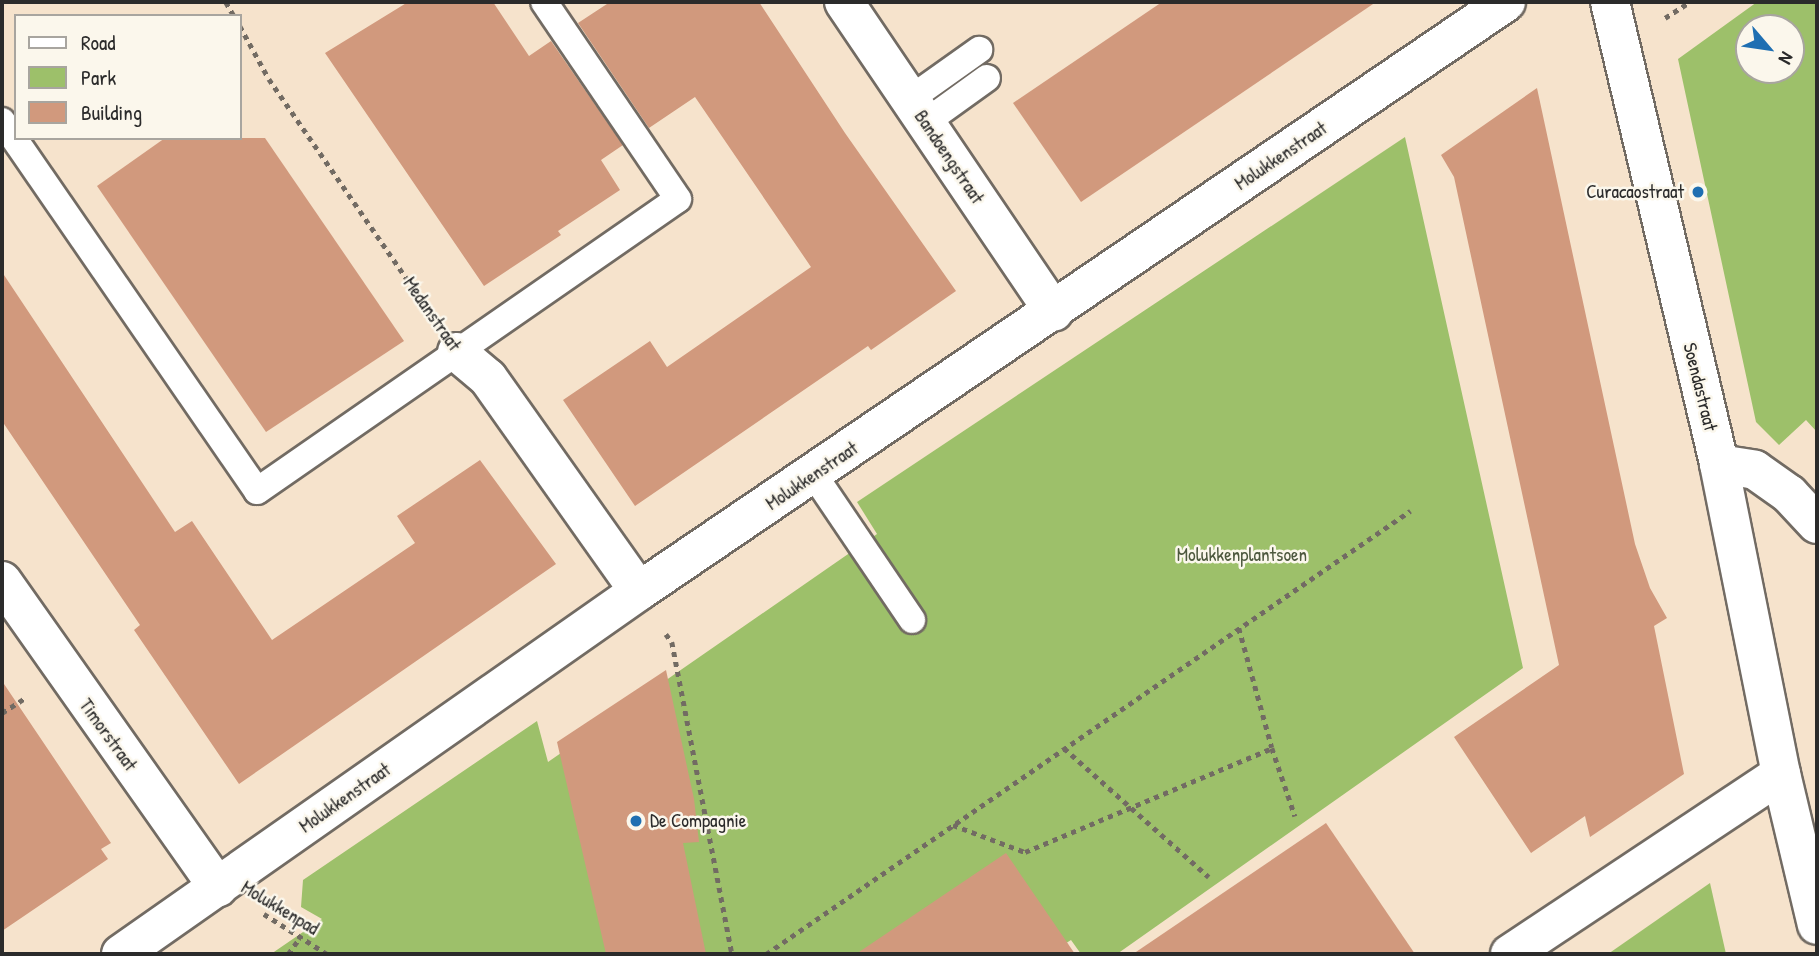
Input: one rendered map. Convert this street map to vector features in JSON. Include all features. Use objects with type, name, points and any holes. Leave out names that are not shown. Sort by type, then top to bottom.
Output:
[{"type":"street","name":"Bandoengstraat","points":[[844,2],[1054,312]]},
{"type":"street","name":"Molukkenstraat","points":[[121,954],[639,591],[1054,312],[1506,2]]},
{"type":"street","name":"Soendastraat","points":[[1610,2],[1719,464],[1781,774],[1817,925]]},
{"type":"street","name":"Medanstraat","points":[[457,352],[488,379],[639,591]]},
{"type":"street","points":[[1719,464],[1755,470],[1789,494],[1817,524]]},
{"type":"street","name":"Timorstraat","points":[[2,581],[218,887]]},
{"type":"street","points":[[1510,954],[1781,774]]},
{"type":"lane","points":[[15,140],[257,491],[678,199],[544,2]]},
{"type":"lane","points":[[918,111],[979,50]]},
{"type":"lane","points":[[918,111],[987,78]]},
{"type":"lane","points":[[2,121],[14,138]]},
{"type":"lane","points":[[814,475],[912,620]]},
{"type":"path","name":"Medanstraat","points":[[242,30],[269,79],[457,352]]},
{"type":"path","points":[[766,954],[1410,511]]},
{"type":"path","points":[[639,591],[671,642],[732,954]]},
{"type":"path","points":[[1239,628],[1272,748],[1295,816]]},
{"type":"path","points":[[1064,748],[1209,877]]},
{"type":"path","points":[[952,825],[1026,852],[1272,748]]},
{"type":"path","name":"Molukkenpad","points":[[218,887],[327,954]]},
{"type":"path","points":[[288,954],[301,936]]},
{"type":"green space","points":[[1757,2],[1817,2],[1817,432],[1806,420],[1779,445],[1756,422],[1678,59],[1735,18],[1735,84],[1805,84],[1805,14],[1740,14]]},
{"type":"green space","name":"Molukkenplantsoen","points":[[1405,137],[1523,668],[1117,954],[1081,954],[1071,940],[1049,954],[271,954],[322,919],[301,907],[303,880],[537,721],[548,762],[877,534],[857,502]]},
{"type":"green space","points":[[1710,883],[1726,954],[1608,954]]},
{"type":"building","points":[[408,2],[493,2],[529,56],[551,41],[623,145],[601,160],[620,190],[558,231],[561,235],[484,286],[325,53]]},
{"type":"building","points":[[610,2],[759,2],[845,133],[956,291],[871,350],[868,346],[635,506],[563,400],[650,341],[667,367],[811,267],[695,97],[649,128],[578,23]]},
{"type":"building","points":[[1162,2],[1376,2],[1081,202],[1013,103]]},
{"type":"building","points":[[1537,88],[1635,544],[1650,588],[1667,618],[1654,626],[1684,774],[1590,837],[1585,816],[1531,853],[1454,737],[1559,665],[1454,177],[1441,155]]},
{"type":"building","points":[[265,138],[404,341],[266,432],[97,186],[162,140]]},
{"type":"building","points":[[2,272],[175,532],[192,521],[272,640],[415,543],[397,516],[480,460],[556,564],[239,784],[134,630],[140,625],[2,421]]},
{"type":"building","name":"De Compagnie","points":[[666,670],[694,799],[699,842],[683,843],[706,954],[606,954],[557,742]]},
{"type":"building","points":[[2,681],[111,843],[101,849],[108,859],[2,931]]},
{"type":"building","points":[[1326,823],[1415,954],[1133,954]]},
{"type":"building","points":[[1006,853],[1075,954],[856,954]]},
{"type":"place","name":"Curacaostraat","points":[[1698,192]]},
{"type":"place","name":"De Compagnie","points":[[636,821]]}]
